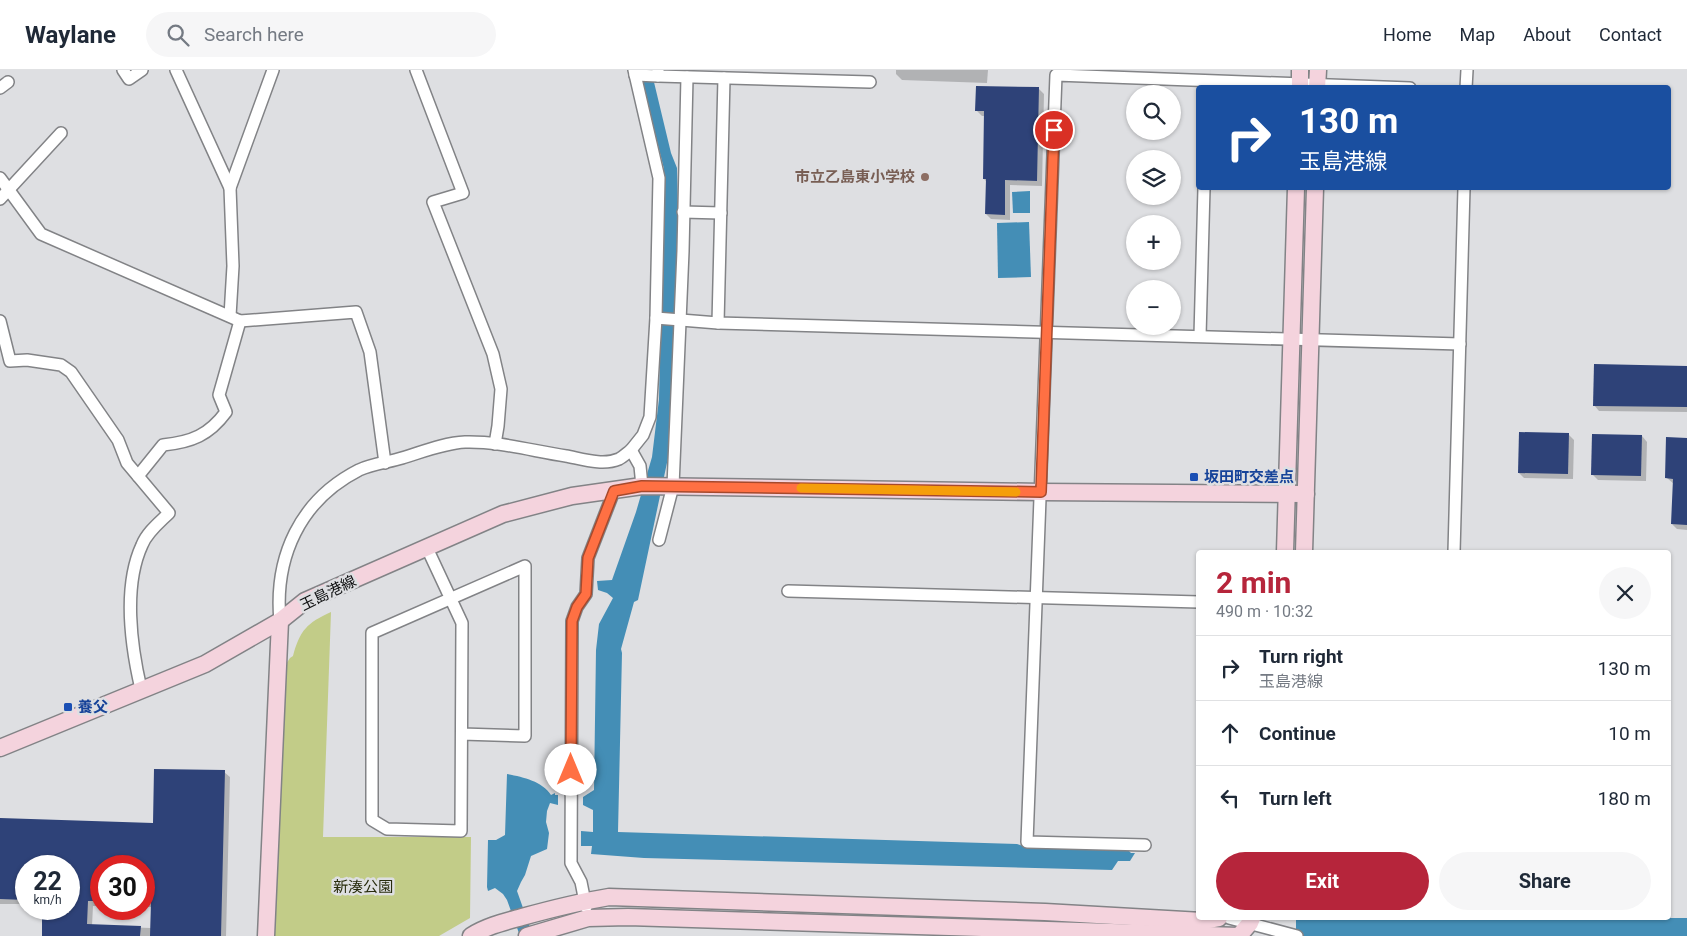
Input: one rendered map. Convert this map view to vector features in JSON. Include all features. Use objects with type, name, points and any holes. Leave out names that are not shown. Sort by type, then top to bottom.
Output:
[{"type":"street","points":[[123,70],[129,79],[142,70]]},
{"type":"street","points":[[176,70],[230,188]]},
{"type":"street","points":[[138,476],[163,445],[196,439],[216,425],[226,412],[219,395],[235,318],[230,188],[273,70]]},
{"type":"street","points":[[416,70],[463,193],[433,202],[493,354],[500,389],[495,444]]},
{"type":"street","points":[[1466,85],[1467,70]]},
{"type":"street","points":[[266,936],[280,621],[278,601],[287,550],[307,513],[322,495],[339,481],[361,469],[434,448],[464,442],[495,444],[600,462],[618,459],[631,450],[643,435],[650,417],[656,318],[659,178],[634,73],[658,73],[687,77],[870,82]]},
{"type":"street","points":[[1145,845],[1028,842],[1056,75],[1202,84],[1318,81],[1371,85]]},
{"type":"street","points":[[659,540],[673,486],[683,251],[687,77]]},
{"type":"street","points":[[718,323],[724,78]]},
{"type":"street","points":[[0,199],[61,133]]},
{"type":"street","points":[[0,178],[41,234],[235,318],[356,312],[370,352],[385,463]]},
{"type":"street","points":[[1200,336],[1204,190]]},
{"type":"street","points":[[1285,550],[1296,190]]},
{"type":"street","points":[[1304,550],[1312,340],[1315,190]]},
{"type":"street","points":[[1454,550],[1464,190]]},
{"type":"street","points":[[683,212],[721,213]]},
{"type":"street","points":[[656,318],[718,323],[1460,344]]},
{"type":"street","points":[[0,321],[5,363],[27,360],[61,365],[71,372],[118,440],[127,463],[169,513],[142,543],[137,558],[129,602],[141,689]]},
{"type":"street","points":[[631,450],[640,466],[642,486]]},
{"type":"street","name":"玉島港線","points":[[0,748],[205,664],[280,621],[305,602],[503,514],[572,496],[642,486],[1306,494]]},
{"type":"street","points":[[588,918],[581,882],[571,863],[572,621],[577,607],[586,594],[588,558],[614,491]]},
{"type":"street","points":[[427,548],[451,598],[462,623],[461,831],[387,829],[372,820],[372,633],[451,598],[525,566],[525,736],[462,734]]},
{"type":"street","points":[[788,591],[1196,602]]},
{"type":"street","points":[[471,936],[484,928],[572,903],[609,897],[1046,912],[1202,922],[1210,920]]},
{"type":"street","points":[[527,936],[588,918],[638,917],[1245,928],[1297,936]]},
{"type":"street","points":[[1232,920],[1245,928]]},
{"type":"green space","name":"新湊公園","points":[[331,612],[323,837],[471,837],[470,918],[439,936],[273,936],[286,664],[293,656],[306,628]]},
{"type":"water","points":[[639,70],[655,70],[653,78],[671,153],[677,168],[678,210],[671,431],[668,458],[638,600],[634,602],[621,649],[618,832],[1017,844],[1026,847],[1126,848],[1131,853],[1135,853],[1130,861],[1118,861],[1112,870],[644,858],[591,854],[592,846],[581,846],[581,831],[593,832],[593,810],[583,805],[583,797],[594,790],[596,650],[599,624],[613,598],[607,593],[598,590],[597,581],[612,580],[636,512],[652,457],[659,399],[664,169]]},
{"type":"water","points":[[1030,191],[1030,213],[1013,213],[1012,192]]},
{"type":"water","points":[[1029,222],[1031,277],[998,278],[997,223]]},
{"type":"water","points":[[507,774],[532,780],[543,786],[551,795],[555,793],[555,795],[558,795],[558,805],[550,803],[547,811],[546,822],[549,833],[547,849],[531,856],[517,891],[533,936],[520,936],[503,894],[495,888],[488,891],[487,887],[488,840],[496,840],[505,835]]},
{"type":"water","points":[[1671,918],[1687,918],[1687,936],[1296,936],[1296,920],[1671,920]]},
{"type":"building","points":[[976,86],[1039,87],[1037,181],[1005,180],[1005,215],[985,214],[986,179],[983,179],[984,111],[975,111]]},
{"type":"building","points":[[1594,364],[1687,366],[1687,407],[1593,406]]},
{"type":"building","points":[[1519,432],[1569,433],[1568,474],[1518,473]]},
{"type":"building","points":[[1592,434],[1642,435],[1641,476],[1591,475]]},
{"type":"building","points":[[1666,437],[1687,438],[1687,525],[1671,524],[1673,479],[1665,478]]},
{"type":"building","points":[[154,769],[225,770],[221,936],[150,936],[150,920],[155,920],[155,855],[90,855],[90,901],[88,901],[87,924],[141,926],[140,936],[42,936],[42,920],[80,920],[80,855],[15,855],[15,900],[0,899],[0,818],[153,823]]},
{"type":"slow traffic","points":[[801,488],[1016,492]]},
{"type":"place","name":"市立乙島東小学校","points":[[925,177]]},
{"type":"place","name":"坂田町交差点","points":[[1194,477]]},
{"type":"place","name":"養父","points":[[68,707]]},
{"type":"route","points":[[571,770],[572,621],[577,607],[586,594],[588,558],[614,491],[642,486],[1041,492],[1054,130]]}]
